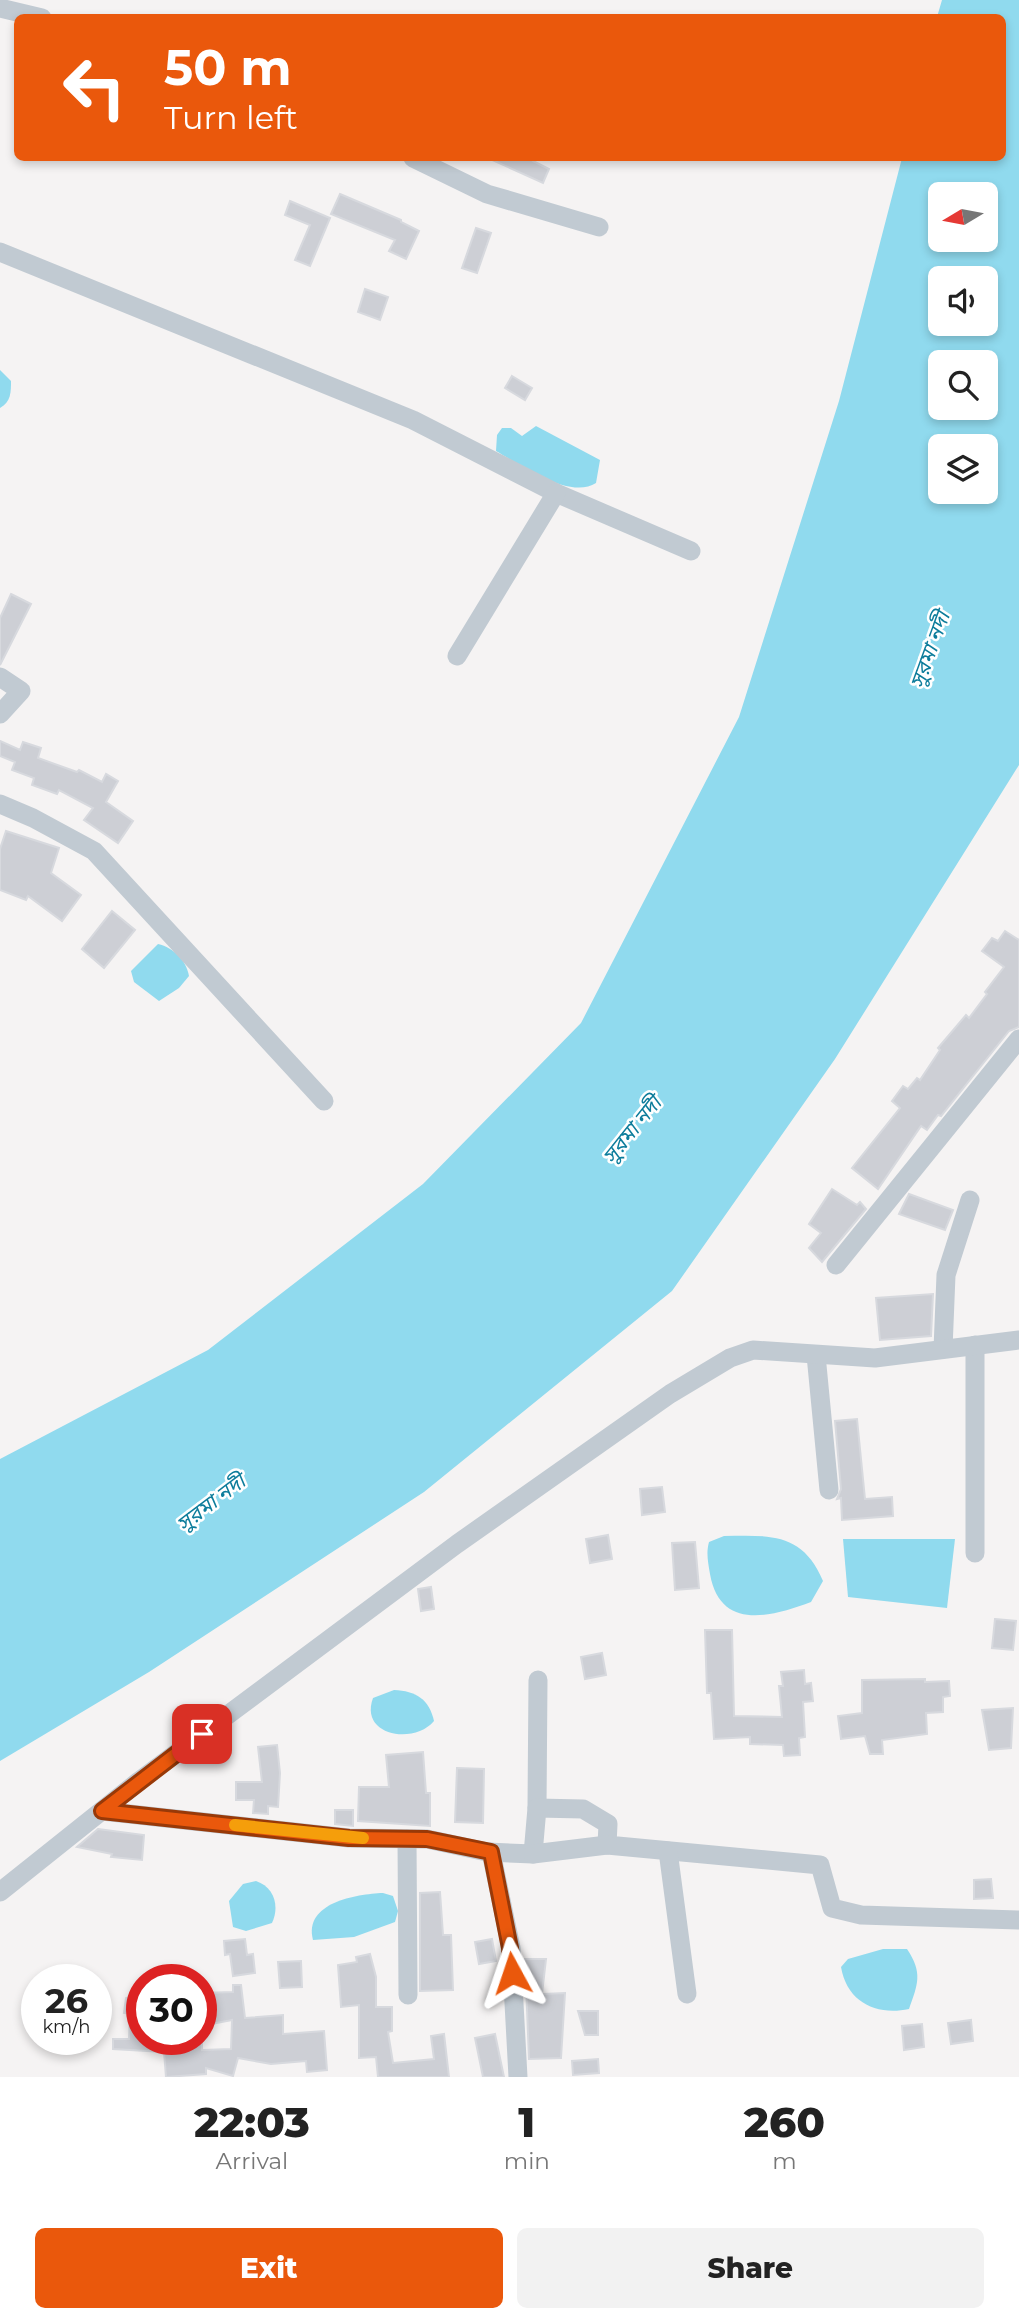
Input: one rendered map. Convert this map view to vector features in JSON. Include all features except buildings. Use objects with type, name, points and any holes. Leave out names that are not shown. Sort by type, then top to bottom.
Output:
[{"type":"street","points":[[0,8],[25,14]]},
{"type":"street","points":[[419,161],[487,194],[599,227]]},
{"type":"street","points":[[0,252],[413,420],[556,493],[691,551]]},
{"type":"street","points":[[457,656],[556,493]]},
{"type":"street","points":[[0,677],[21,691],[0,714]]},
{"type":"street","points":[[0,804],[33,818],[94,851],[324,1101]]},
{"type":"street","points":[[836,1265],[1019,1039]]},
{"type":"street","points":[[943,1349],[946,1275],[970,1200]]},
{"type":"street","points":[[0,1892],[102,1811],[435,1560],[670,1394],[742,1352],[875,1358],[1019,1340]]},
{"type":"street","points":[[975,1345],[975,1553]]},
{"type":"street","points":[[816,1354],[830,1490]]},
{"type":"street","points":[[533,1854],[537,1808],[538,1680]]},
{"type":"street","points":[[537,1808],[583,1809],[608,1824],[607,1846]]},
{"type":"street","points":[[102,1811],[349,1838],[427,1839],[491,1852],[533,1854],[607,1846],[820,1865],[832,1908],[861,1915],[1019,1920]]},
{"type":"street","points":[[407,1839],[408,1995]]},
{"type":"street","points":[[491,1852],[510,1948],[517,2077]]},
{"type":"street","points":[[668,1852],[687,1994]]},
{"type":"water","name":"সুরমা নদী","points":[[942,0],[1019,0],[1019,765],[835,1059],[672,1291],[424,1492],[149,1672],[0,1761],[0,1459],[208,1350],[423,1184],[581,1023],[739,717],[839,401],[901,161],[1006,161],[1006,14],[938,14]]},
{"type":"water","points":[[0,370],[11,381],[8,400],[0,408]]},
{"type":"water","points":[[536,426],[600,460],[596,483],[585,487],[559,484],[531,472],[496,451],[497,435],[502,428],[511,428],[522,436]]},
{"type":"water","points":[[158,944],[169,948],[178,956],[189,976],[179,988],[159,1001],[134,982],[131,971]]},
{"type":"water","points":[[724,1536],[771,1537],[795,1545],[815,1565],[823,1581],[811,1602],[764,1615],[736,1612],[724,1605],[710,1574],[707,1554],[709,1542]]},
{"type":"water","points":[[843,1539],[955,1539],[947,1608],[848,1597]]},
{"type":"water","points":[[394,1690],[415,1694],[429,1707],[434,1721],[414,1733],[391,1733],[381,1728],[374,1721],[371,1711],[373,1698]]},
{"type":"water","points":[[256,1881],[267,1888],[274,1898],[272,1923],[246,1931],[233,1927],[229,1901],[243,1884]]},
{"type":"water","points":[[383,1893],[393,1896],[398,1911],[395,1922],[354,1937],[313,1940],[312,1927],[316,1917],[324,1909],[346,1899]]},
{"type":"water","points":[[883,1949],[907,1949],[912,1957],[917,1972],[917,1985],[909,2009],[885,2010],[865,2004],[856,1998],[844,1979],[841,1967],[848,1959]]},
{"type":"slow traffic","points":[[235,1825],[363,1838]]},
{"type":"route","points":[[202,1734],[102,1811],[349,1838],[427,1839],[491,1852],[510,1948],[512,1973]]}]
